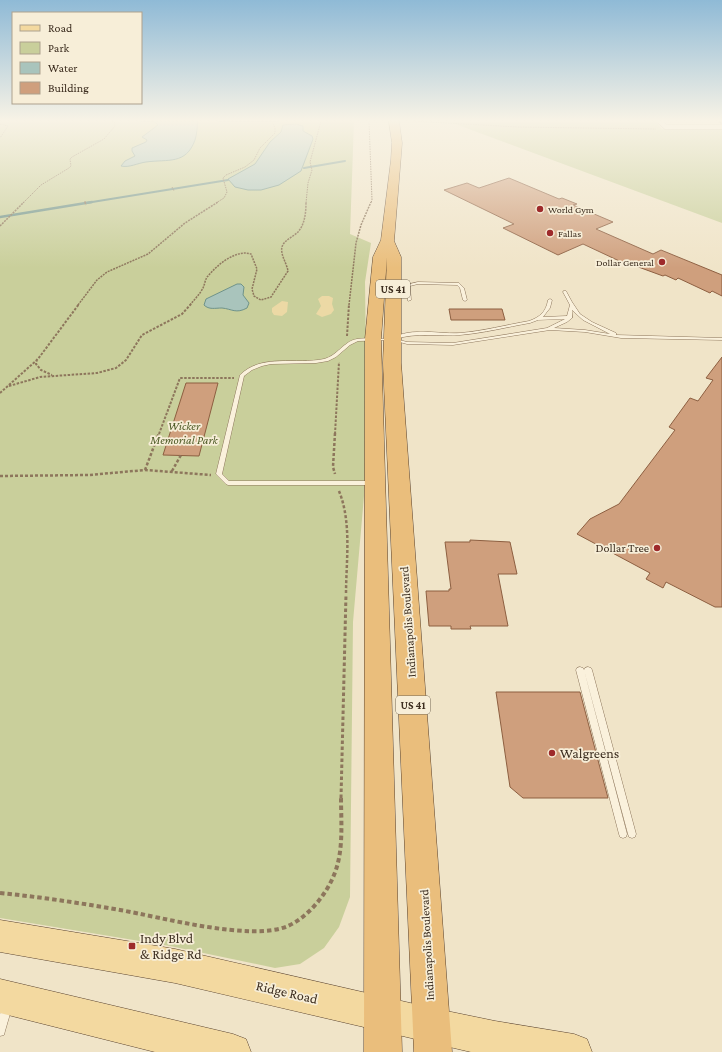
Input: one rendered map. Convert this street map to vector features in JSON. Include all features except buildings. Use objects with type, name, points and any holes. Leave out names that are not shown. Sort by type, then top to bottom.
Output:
[{"type":"highway","name":"Indianapolis Boulevard","points":[[383,1052],[376,483],[383,339],[380,257],[388,240],[394,170]]},
{"type":"highway","name":"Indianapolis Boulevard","points":[[383,339],[392,370],[433,1039]]},
{"type":"main road","name":"Ridge Road","points":[[0,936],[175,966],[383,1015],[433,1039],[495,1039],[574,1052]]},
{"type":"main road","points":[[5,997],[232,1052]]},
{"type":"lane","points":[[409,300],[408,285],[418,283],[458,284],[462,288],[465,300]]},
{"type":"lane","points":[[565,292],[571,306],[581,317],[621,337]]},
{"type":"lane","points":[[538,319],[548,310],[550,300]]},
{"type":"lane","points":[[548,329],[558,325],[569,317],[571,306]]},
{"type":"lane","points":[[376,483],[228,483],[220,474],[241,378],[245,372],[251,368],[268,364],[328,360],[338,354],[351,342],[357,340],[383,339],[405,334],[447,334],[474,332],[538,319],[581,317]]},
{"type":"lane","points":[[383,339],[407,343],[453,344],[548,329],[585,331],[621,337],[722,339]]},
{"type":"lane","points":[[623,834],[584,670],[632,834]]},
{"type":"lane","points":[[0,1030],[5,997]]},
{"type":"path","points":[[0,226],[41,185],[66,170]]},
{"type":"path","points":[[0,393],[38,359],[97,280],[108,272],[148,254],[185,223],[219,202],[227,192],[227,188],[222,180],[226,175],[238,170]]},
{"type":"path","points":[[9,386],[33,378],[101,372],[118,367],[128,356],[142,334],[182,314],[197,297],[210,274],[222,263],[239,253],[245,252],[251,254],[257,267],[252,287],[255,296],[261,300],[271,297],[288,271],[287,264],[282,254],[282,247],[287,240],[299,231],[305,218],[308,183],[312,172],[311,170]]},
{"type":"path","points":[[0,893],[33,896],[214,927],[247,930],[270,930],[287,926],[304,914],[327,890],[334,877],[340,858],[347,531],[344,506],[333,467],[339,361],[345,347],[347,334],[356,242],[361,225],[372,200],[371,170]]},
{"type":"path","points":[[172,187],[174,191]]},
{"type":"path","points":[[85,201],[86,205]]},
{"type":"path","points":[[38,359],[36,364],[38,367],[46,373],[55,376]]},
{"type":"path","points":[[145,470],[180,378],[241,378]]},
{"type":"path","points":[[172,471],[181,455]]},
{"type":"path","points":[[0,476],[89,474],[145,470],[172,471],[198,475],[220,474]]},
{"type":"green space","name":"Wicker Memorial Park","points":[[0,170],[352,170],[350,234],[371,243],[365,282],[367,435],[364,496],[353,622],[350,897],[339,927],[324,948],[300,964],[275,968],[170,946],[0,918]]},
{"type":"green space","points":[[580,170],[722,170],[722,223]]},
{"type":"sand","points":[[322,296],[329,296],[333,298],[332,304],[334,310],[331,314],[322,317],[316,314],[321,306],[318,299]]},
{"type":"sand","points":[[282,301],[288,302],[287,312],[282,316],[274,315],[272,308]]},
{"type":"water","points":[[244,170],[301,170],[279,185],[261,190],[248,190],[235,187],[228,179]]},
{"type":"water","points":[[237,284],[241,284],[244,287],[243,295],[249,303],[247,308],[237,311],[222,308],[210,308],[204,305],[206,299]]},
{"type":"waterway","points":[[86,203],[228,180]]},
{"type":"waterway","points":[[0,217],[92,202]]},
{"type":"place","name":"World Gym","points":[[540,209]]},
{"type":"place","name":"Fallas","points":[[550,233]]},
{"type":"place","name":"Dollar General","points":[[662,262]]},
{"type":"place","name":"Dollar Tree","points":[[657,548]]},
{"type":"place","name":"Walgreens","points":[[552,753]]},
{"type":"place","name":"Indy Blvd & Ridge Rd","points":[[132,946]]}]
